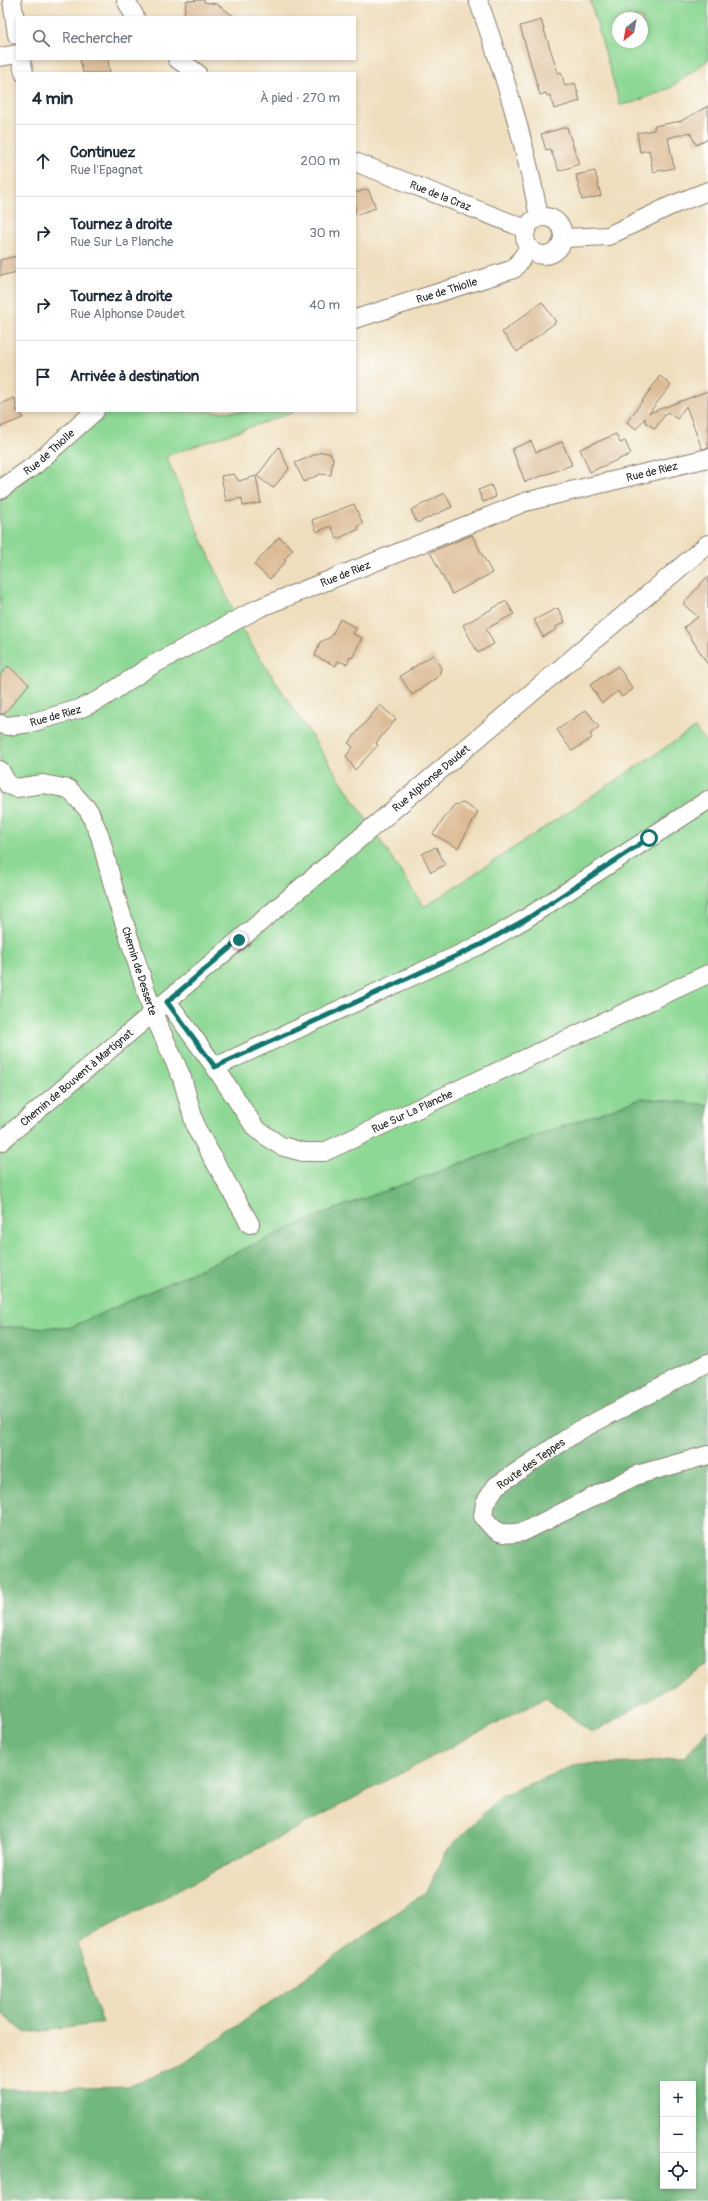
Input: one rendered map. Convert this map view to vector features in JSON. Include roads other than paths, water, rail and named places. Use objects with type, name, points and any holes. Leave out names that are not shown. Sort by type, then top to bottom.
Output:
[{"type":"street","points":[[12,0],[16,28]]},
{"type":"street","points":[[126,0],[134,16]]},
{"type":"street","points":[[478,0],[507,84],[530,169],[533,223],[525,236],[529,248],[534,253],[547,256],[559,250],[564,238],[564,232],[557,221],[552,218],[533,223]]},
{"type":"street","points":[[0,57],[16,54]]},
{"type":"street","points":[[21,60],[24,72]]},
{"type":"street","points":[[178,60],[196,72]]},
{"type":"street","name":"Rue de la Craz","points":[[356,162],[533,223]]},
{"type":"street","points":[[564,238],[608,236],[670,206],[708,191]]},
{"type":"street","name":"Rue de Thiolle","points":[[356,319],[514,269],[529,248]]},
{"type":"street","name":"Rue de Thiolle","points":[[0,490],[35,465],[94,412]]},
{"type":"street","name":"Rue de Riez","points":[[0,724],[8,726],[30,723],[79,710],[101,699],[149,667],[259,608],[525,502],[708,458]]},
{"type":"street","name":"Rue Alphonse Daudet","points":[[160,1007],[708,544]]},
{"type":"street","name":"Chemin de Desserte","points":[[0,770],[8,785],[16,788],[43,784],[69,789],[89,811],[100,836],[116,897],[160,1007],[196,1128],[250,1224]]},
{"type":"street","points":[[215,1067],[480,945],[525,920],[708,800]]},
{"type":"street","name":"Rue Sur La Planche","points":[[160,1007],[215,1067],[256,1129],[281,1146],[303,1152],[324,1152],[708,974]]},
{"type":"street","name":"Chemin de Bouvent à Martignat","points":[[0,1142],[160,1007]]},
{"type":"street","name":"Route des Teppes","points":[[708,1364],[578,1431],[496,1486],[485,1502],[483,1516],[492,1529],[505,1534],[523,1532],[637,1475],[708,1455]]}]
